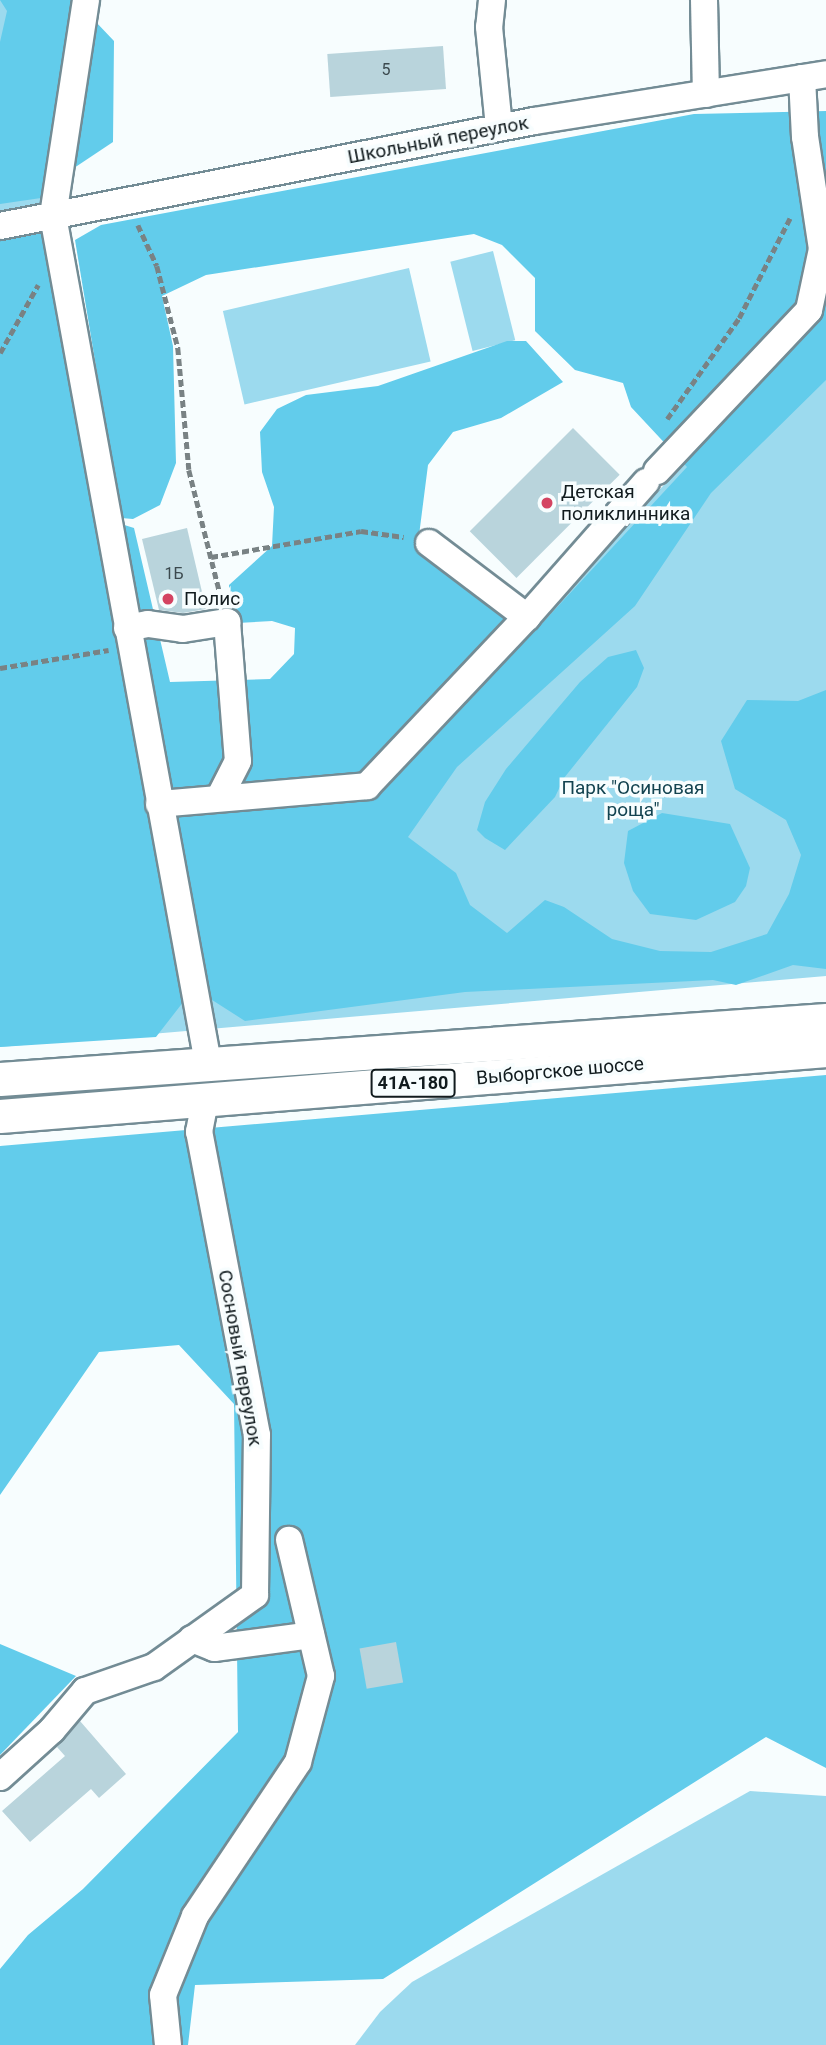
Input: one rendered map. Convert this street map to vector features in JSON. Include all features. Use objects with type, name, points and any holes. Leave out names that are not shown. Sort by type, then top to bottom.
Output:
[{"type":"main road","name":"Выборгское шоссе","points":[[0,1079],[826,1020]]},
{"type":"main road","name":"Выборгское шоссе","points":[[0,1116],[826,1050]]},
{"type":"street","points":[[86,0],[53,216],[208,1063]]},
{"type":"street","points":[[492,0],[489,27],[499,128]]},
{"type":"street","points":[[704,0],[706,94]]},
{"type":"street","points":[[159,804],[219,796],[367,786],[527,617],[651,477],[809,310],[822,249],[811,179],[814,76]]},
{"type":"street","name":"Школьный переулок","points":[[0,226],[499,128],[814,76]]},
{"type":"street","points":[[429,543],[527,617]]},
{"type":"street","points":[[129,637],[148,624],[183,629],[227,622],[238,761],[219,796]]},
{"type":"street","name":"Сосновый переулок","points":[[0,1777],[52,1730],[85,1691],[153,1667],[255,1595],[257,1435],[199,1132],[205,1100]]},
{"type":"street","points":[[167,2045],[163,1995],[195,1916],[298,1762],[321,1676],[289,1541]]},
{"type":"street","points":[[192,1639],[214,1648],[311,1635]]},
{"type":"path","points":[[662,427],[738,318],[811,179]]},
{"type":"path","points":[[127,202],[157,266],[178,348],[189,470],[227,622]]},
{"type":"path","points":[[0,354],[57,243]]},
{"type":"path","points":[[211,557],[362,531],[429,543]]},
{"type":"path","points":[[0,668],[129,637]]},
{"type":"green space","name":"Парк \"Осиновая роща\"","points":[[0,0],[71,0],[54,264],[153,823],[369,798],[826,313],[826,976],[0,1047]]},
{"type":"green space","points":[[493,251],[515,340],[473,351],[450,262]]},
{"type":"green space","points":[[409,268],[431,362],[244,405],[223,311]]},
{"type":"green space","points":[[750,1791],[826,1796],[826,2045],[355,2045],[380,2012],[412,1982]]},
{"type":"shaded area","points":[[0,0],[75,0],[114,41],[113,142],[68,172],[41,198],[0,204],[0,42],[7,11]]},
{"type":"shaded area","points":[[826,111],[826,380],[711,493],[635,606],[457,767],[408,837],[456,873],[470,905],[507,933],[545,900],[564,907],[612,939],[660,951],[711,952],[767,934],[789,894],[801,855],[786,820],[735,789],[721,741],[747,700],[798,701],[826,690],[826,969],[793,965],[736,985],[713,980],[465,992],[245,1021],[209,998],[118,523],[134,528],[170,682],[270,679],[294,654],[295,628],[272,621],[237,623],[229,610],[229,585],[272,546],[274,507],[262,472],[260,432],[277,409],[306,395],[378,386],[507,341],[526,341],[563,382],[501,418],[453,432],[428,465],[417,551],[495,611],[535,631],[687,467],[631,407],[623,383],[575,370],[535,331],[535,278],[502,245],[474,234],[206,275],[162,296],[173,346],[176,463],[160,505],[133,519],[121,518],[75,240],[101,225],[694,114]]},
{"type":"shaded area","points":[[68,219],[54,264],[184,1001],[156,1037],[0,1047],[0,234]]},
{"type":"shaded area","points":[[636,650],[644,668],[637,687],[564,778],[555,797],[505,850],[485,838],[477,830],[485,802],[506,769],[580,682],[608,657]]},
{"type":"shaded area","points":[[662,813],[730,824],[750,868],[746,886],[735,902],[696,920],[650,914],[633,891],[624,863],[628,831]]},
{"type":"shaded area","points":[[826,1075],[826,1768],[766,1737],[383,1979],[195,1985],[188,2045],[0,2045],[0,1969],[28,1935],[83,1889],[238,1732],[234,1404],[179,1345],[99,1352],[0,1495],[0,1146]]},
{"type":"shaded area","points":[[0,1644],[76,1676],[0,1755]]},
{"type":"building","points":[[443,46],[446,89],[330,97],[327,54]]},
{"type":"building","name":"Детская поликлинника","points":[[573,428],[620,475],[516,578],[470,531]]},
{"type":"building","points":[[187,528],[206,609],[183,613],[159,610],[142,539]]},
{"type":"building","points":[[396,1642],[403,1682],[367,1689],[360,1648]]},
{"type":"building","points":[[80,1721],[126,1774],[99,1798],[91,1789],[30,1842],[2,1811],[65,1756],[57,1747]]},
{"type":"place","name":"Детская поликлинника","points":[[547,503]]},
{"type":"place","name":"Полис","points":[[168,599]]}]
